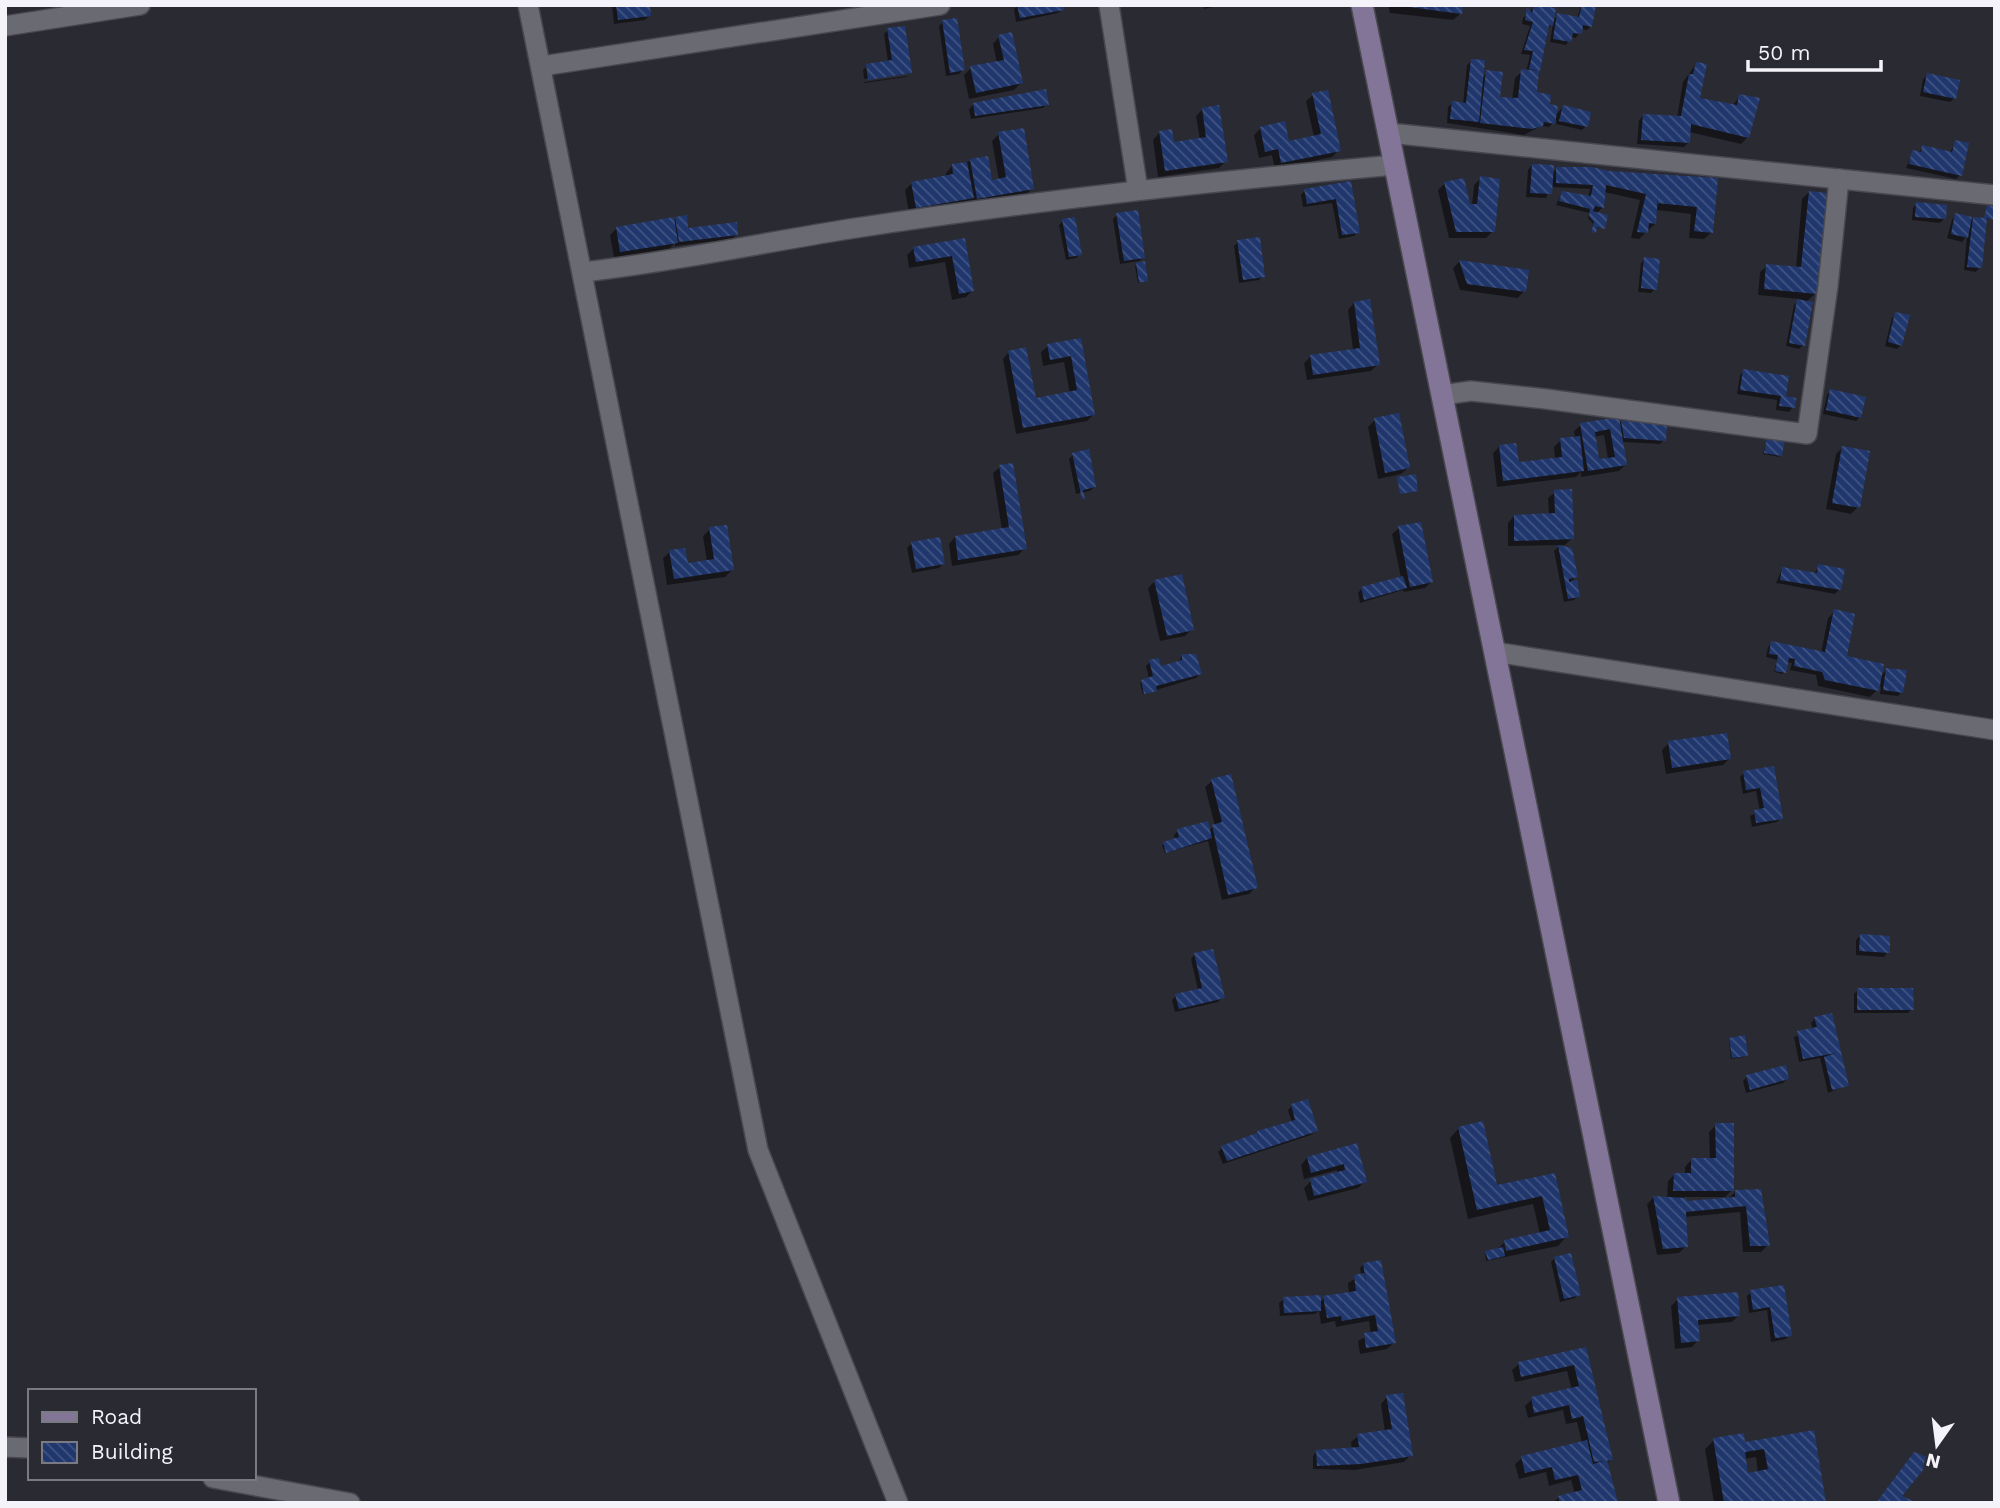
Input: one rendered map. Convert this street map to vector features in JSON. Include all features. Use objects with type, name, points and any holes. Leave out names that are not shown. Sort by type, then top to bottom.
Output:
[{"type":"street","points":[[5,26],[139,5]]},
{"type":"street","points":[[528,5],[758,1150],[898,1503]]},
{"type":"street","points":[[542,66],[940,5]]},
{"type":"street","points":[[1109,5],[1138,190]]},
{"type":"street","points":[[1362,5],[1669,1503]]},
{"type":"street","points":[[1389,133],[1995,195]]},
{"type":"street","points":[[583,272],[849,229],[1138,190],[1395,165]]},
{"type":"street","points":[[1442,395],[1471,391],[1533,397],[1807,434],[1828,286],[1839,179]]},
{"type":"street","points":[[1495,652],[1995,730]]},
{"type":"street","points":[[5,1447],[28,1448]]},
{"type":"street","points":[[224,1480],[350,1503]]},
{"type":"building","points":[[616,5],[650,5],[651,16],[618,20]]},
{"type":"building","points":[[1017,5],[1064,5],[1064,10],[1020,18]]},
{"type":"building","points":[[1394,5],[1463,5],[1462,14]]},
{"type":"building","points":[[1534,5],[1556,8],[1553,26],[1549,25],[1540,71],[1529,69],[1533,51],[1524,50],[1533,22],[1525,20],[1527,7],[1532,13]]},
{"type":"building","points":[[1582,5],[1596,5],[1592,27],[1583,25],[1582,34],[1573,33],[1571,42],[1553,39],[1557,13],[1579,17]]},
{"type":"building","points":[[957,18],[965,70],[950,73],[942,20]]},
{"type":"building","points":[[905,26],[912,73],[868,80],[866,64],[892,60],[887,28]]},
{"type":"building","points":[[1012,32],[1023,83],[976,93],[970,66],[1004,60],[998,35]]},
{"type":"building","points":[[1471,59],[1485,60],[1479,122],[1450,119],[1452,101],[1466,103]]},
{"type":"building","points":[[1696,62],[1707,64],[1700,98],[1737,105],[1739,94],[1760,98],[1749,138],[1691,124],[1690,143],[1641,140],[1643,114],[1681,116],[1689,74],[1693,74]]},
{"type":"building","points":[[1521,69],[1539,71],[1537,92],[1551,95],[1550,104],[1558,106],[1555,124],[1544,122],[1543,126],[1532,129],[1480,123],[1486,70],[1503,72],[1500,97],[1518,98]]},
{"type":"building","points":[[1927,73],[1960,80],[1956,99],[1923,92]]},
{"type":"building","points":[[1046,89],[1049,105],[975,116],[973,103]]},
{"type":"building","points":[[1328,90],[1341,151],[1281,163],[1278,149],[1265,152],[1260,127],[1285,121],[1289,141],[1321,134],[1312,93]]},
{"type":"building","points":[[1219,105],[1228,162],[1165,171],[1159,131],[1172,129],[1174,142],[1206,137],[1202,108]]},
{"type":"building","points":[[1563,105],[1591,112],[1588,127],[1559,121]]},
{"type":"building","points":[[1024,128],[1034,189],[977,199],[970,159],[988,156],[992,180],[1006,177],[998,132]]},
{"type":"building","points":[[1955,140],[1969,143],[1962,176],[1909,164],[1912,150],[1921,152],[1922,145],[1952,152]]},
{"type":"building","points":[[967,162],[974,198],[916,208],[911,182],[953,174],[952,164]]},
{"type":"building","points":[[1532,164],[1554,165],[1552,194],[1530,193]]},
{"type":"building","points":[[1556,167],[1591,167],[1609,171],[1718,178],[1713,233],[1694,231],[1697,207],[1657,203],[1656,224],[1649,223],[1648,233],[1637,232],[1646,194],[1606,185],[1604,208],[1595,206],[1593,211],[1608,215],[1605,229],[1597,227],[1596,233],[1591,232],[1594,222],[1589,216],[1590,209],[1559,201],[1562,191],[1591,196],[1593,185],[1556,183]]},
{"type":"building","points":[[1480,176],[1500,179],[1495,232],[1456,232],[1444,182],[1464,178],[1470,204],[1477,204]]},
{"type":"building","points":[[1351,181],[1360,233],[1342,235],[1336,199],[1307,204],[1304,189]]},
{"type":"building","points":[[1809,191],[1827,193],[1817,294],[1764,289],[1766,264],[1801,267]]},
{"type":"building","points":[[1916,202],[1947,205],[1946,219],[1915,217]]},
{"type":"building","points":[[1987,205],[1995,207],[1995,220],[1987,218],[1982,268],[1967,267],[1973,217],[1984,218]]},
{"type":"building","points":[[1138,210],[1145,258],[1124,261],[1116,213]]},
{"type":"building","points":[[1955,213],[1972,217],[1968,238],[1951,234]]},
{"type":"building","points":[[687,215],[688,228],[737,222],[738,235],[679,242],[675,217]]},
{"type":"building","points":[[674,217],[678,243],[620,252],[616,227]]},
{"type":"building","points":[[1075,217],[1082,255],[1069,257],[1062,219]]},
{"type":"building","points":[[1260,237],[1265,277],[1243,280],[1237,240]]},
{"type":"building","points":[[965,238],[974,291],[959,294],[952,256],[916,262],[913,247]]},
{"type":"building","points":[[1644,257],[1660,259],[1657,290],[1641,288]]},
{"type":"building","points":[[1459,260],[1529,270],[1526,292],[1467,284]]},
{"type":"building","points":[[1145,261],[1148,281],[1139,283],[1136,263]]},
{"type":"building","points":[[1370,299],[1380,365],[1313,375],[1310,355],[1360,348],[1354,302]]},
{"type":"building","points":[[1797,299],[1813,302],[1805,346],[1789,343]]},
{"type":"building","points":[[1895,312],[1910,315],[1902,346],[1888,342]]},
{"type":"building","points":[[1081,338],[1095,415],[1023,428],[1008,351],[1026,347],[1036,398],[1077,390],[1071,356],[1050,360],[1047,344]]},
{"type":"building","points":[[1743,369],[1789,376],[1786,396],[1796,398],[1795,408],[1779,406],[1781,396],[1740,390]]},
{"type":"building","points":[[1830,389],[1866,397],[1861,418],[1826,410]]},
{"type":"building","points":[[1399,413],[1410,468],[1385,473],[1374,418]]},
{"type":"building","points":[[1619,417],[1627,465],[1588,471],[1580,423]],"holes":[[[1610,429],[1615,457],[1599,459],[1595,432]]]},
{"type":"building","points":[[1621,421],[1667,423],[1666,441],[1624,438]]},
{"type":"building","points":[[1580,436],[1584,471],[1503,481],[1499,445],[1516,443],[1519,462],[1562,457],[1560,438]]},
{"type":"building","points":[[1767,436],[1785,439],[1782,456],[1764,453]]},
{"type":"building","points":[[1842,446],[1870,451],[1860,508],[1832,503]]},
{"type":"building","points":[[1089,449],[1096,487],[1083,490],[1085,499],[1082,499],[1072,453]]},
{"type":"building","points":[[1013,463],[1027,549],[958,560],[955,536],[1009,527],[999,465]]},
{"type":"building","points":[[1416,474],[1418,491],[1400,494],[1397,477]]},
{"type":"building","points":[[1572,489],[1574,539],[1514,541],[1514,515],[1555,513],[1554,490]]},
{"type":"building","points":[[1421,522],[1433,582],[1410,587],[1398,526]]},
{"type":"building","points":[[727,525],[734,570],[674,579],[669,550],[685,548],[688,563],[714,559],[709,527]]},
{"type":"building","points":[[940,537],[945,564],[916,569],[911,542]]},
{"type":"building","points":[[1558,545],[1572,548],[1578,577],[1569,579],[1569,582],[1577,580],[1580,597],[1568,599]]},
{"type":"building","points":[[1818,564],[1845,569],[1841,590],[1780,580],[1782,567],[1817,573]]},
{"type":"building","points":[[1182,574],[1194,630],[1167,636],[1154,580]]},
{"type":"building","points":[[1403,576],[1407,588],[1364,600],[1361,587]]},
{"type":"building","points":[[1834,609],[1855,614],[1847,656],[1884,664],[1879,691],[1825,680],[1822,672],[1794,666],[1795,659],[1789,658],[1786,673],[1775,671],[1778,655],[1769,654],[1771,641],[1825,652]]},
{"type":"building","points":[[1182,654],[1196,654],[1202,674],[1156,686],[1157,691],[1144,694],[1141,680],[1153,676],[1149,660],[1159,658],[1161,666],[1182,660]]},
{"type":"building","points":[[1886,668],[1907,670],[1903,693],[1883,690]]},
{"type":"building","points":[[1727,733],[1731,759],[1672,768],[1668,741]]},
{"type":"building","points":[[1774,766],[1783,819],[1756,823],[1754,810],[1764,808],[1760,788],[1746,790],[1743,771]]},
{"type":"building","points":[[1231,774],[1258,888],[1228,895],[1212,825],[1222,822],[1211,779]]},
{"type":"building","points":[[1208,821],[1212,838],[1166,853],[1163,842],[1179,837],[1177,829]]},
{"type":"building","points":[[1860,934],[1890,936],[1890,953],[1859,951]]},
{"type":"building","points":[[1213,949],[1225,998],[1179,1009],[1175,994],[1202,988],[1194,953]]},
{"type":"building","points":[[1857,988],[1913,988],[1914,1010],[1857,1010]]},
{"type":"building","points":[[1832,1013],[1849,1086],[1832,1090],[1824,1057],[1836,1053],[1803,1059],[1797,1031],[1817,1027],[1814,1017]]},
{"type":"building","points":[[1745,1035],[1748,1056],[1732,1058],[1729,1038]]},
{"type":"building","points":[[1786,1065],[1789,1079],[1750,1090],[1746,1075]]},
{"type":"building","points":[[1308,1099],[1318,1131],[1227,1161],[1221,1146],[1257,1133],[1260,1141],[1257,1131],[1295,1120],[1291,1104]]},
{"type":"building","points":[[1483,1121],[1497,1185],[1555,1173],[1569,1237],[1506,1251],[1504,1240],[1550,1230],[1542,1196],[1477,1210],[1458,1127]]},
{"type":"building","points":[[1715,1123],[1734,1123],[1734,1191],[1673,1191],[1674,1173],[1691,1173],[1691,1158],[1716,1158]]},
{"type":"building","points":[[1357,1143],[1367,1182],[1314,1196],[1310,1179],[1345,1170],[1344,1164],[1311,1173],[1307,1157]]},
{"type":"building","points":[[1761,1189],[1770,1246],[1750,1246],[1746,1206],[1686,1212],[1688,1247],[1663,1249],[1653,1196],[1686,1198],[1687,1201],[1735,1197],[1735,1190]]},
{"type":"building","points":[[1503,1247],[1505,1256],[1488,1260],[1485,1251]]},
{"type":"building","points":[[1571,1253],[1581,1295],[1564,1299],[1554,1257]]},
{"type":"building","points":[[1381,1260],[1396,1343],[1366,1348],[1364,1333],[1378,1331],[1375,1315],[1342,1321],[1341,1316],[1327,1318],[1323,1296],[1356,1291],[1354,1275],[1364,1273],[1367,1289],[1363,1263]]},
{"type":"building","points":[[1784,1285],[1792,1336],[1775,1338],[1770,1307],[1753,1310],[1750,1290]]},
{"type":"building","points":[[1738,1292],[1740,1316],[1698,1320],[1700,1341],[1681,1343],[1677,1297]]},
{"type":"building","points":[[1321,1295],[1321,1311],[1284,1313],[1283,1297]]},
{"type":"building","points":[[1586,1347],[1613,1460],[1594,1462],[1583,1416],[1572,1419],[1569,1405],[1534,1413],[1531,1397],[1579,1386],[1574,1365],[1521,1377],[1518,1362]]},
{"type":"building","points":[[1403,1393],[1413,1456],[1361,1464],[1317,1466],[1316,1450],[1359,1447],[1357,1434],[1392,1429],[1386,1395]]},
{"type":"building","points":[[1814,1430],[1826,1503],[1724,1503],[1713,1438],[1744,1433],[1745,1442]],"holes":[[[1764,1449],[1768,1469],[1748,1473],[1745,1452]]]},
{"type":"building","points":[[1587,1440],[1593,1464],[1607,1460],[1618,1503],[1560,1503],[1558,1496],[1582,1490],[1578,1475],[1555,1480],[1552,1467],[1525,1473],[1521,1456]]},
{"type":"building","points":[[1914,1452],[1932,1459],[1902,1496],[1918,1503],[1876,1503]]}]
